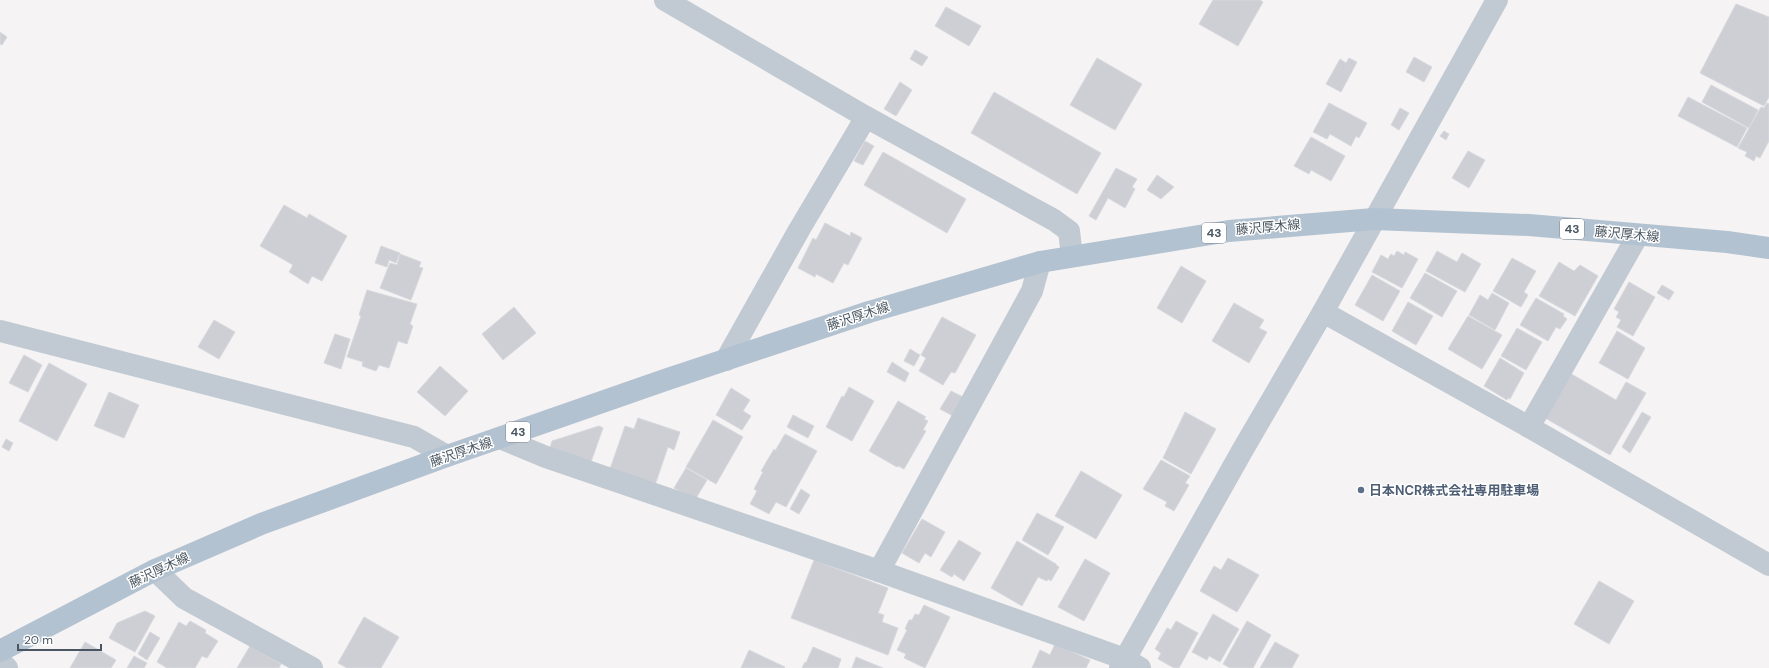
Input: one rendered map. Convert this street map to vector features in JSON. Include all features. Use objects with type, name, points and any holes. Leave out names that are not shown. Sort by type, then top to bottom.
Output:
[{"type":"main road","name":"藤沢厚木線","points":[[0,651],[155,570],[261,524],[588,406],[869,312],[1040,262],[1229,231],[1374,219],[1529,226],[1726,242],[1769,248]]},
{"type":"street","points":[[665,0],[866,117],[1054,220],[1068,231],[1072,256]]},
{"type":"street","points":[[500,438],[546,457],[879,571],[1128,665],[1242,451],[1323,312],[1497,0]]},
{"type":"street","points":[[726,360],[799,230],[866,117]]},
{"type":"street","points":[[1529,427],[1638,235]]},
{"type":"street","points":[[879,571],[1032,291],[1040,262]]},
{"type":"street","points":[[1323,312],[1529,427],[1769,565]]},
{"type":"street","points":[[0,330],[414,437],[447,456]]},
{"type":"street","points":[[155,570],[184,598],[312,668]]},
{"type":"street","points":[[0,661],[7,668]]},
{"type":"building","points":[[1213,0],[1260,0],[1263,2],[1238,46],[1199,24]]},
{"type":"building","points":[[1736,4],[1769,17],[1769,97],[1764,106],[1700,73]]},
{"type":"building","points":[[946,7],[981,26],[969,46],[935,26]]},
{"type":"building","points":[[0,32],[7,37],[2,45],[0,44]]},
{"type":"building","points":[[915,50],[928,57],[922,66],[910,59]]},
{"type":"building","points":[[1414,57],[1432,67],[1424,82],[1406,72]]},
{"type":"building","points":[[1097,58],[1142,84],[1115,130],[1070,105]]},
{"type":"building","points":[[1349,58],[1357,62],[1341,92],[1326,84],[1340,59],[1346,63]]},
{"type":"building","points":[[900,82],[912,90],[896,116],[884,109]]},
{"type":"building","points":[[1711,85],[1758,110],[1749,128],[1702,102]]},
{"type":"building","points":[[994,92],[1101,153],[1077,194],[971,133]]},
{"type":"building","points":[[1688,97],[1747,128],[1737,147],[1678,116]]},
{"type":"building","points":[[1329,103],[1367,123],[1359,138],[1356,136],[1351,146],[1330,134],[1327,139],[1313,132]]},
{"type":"building","points":[[1767,103],[1769,104],[1769,141],[1760,158],[1756,156],[1754,161],[1745,156],[1747,152],[1738,148],[1761,107],[1764,108]]},
{"type":"building","points":[[1400,108],[1409,113],[1399,130],[1391,125]]},
{"type":"building","points":[[1444,131],[1449,134],[1446,140],[1440,136]]},
{"type":"building","points":[[1311,137],[1345,156],[1331,181],[1311,170],[1309,174],[1294,166]]},
{"type":"building","points":[[865,141],[874,146],[863,165],[854,161]]},
{"type":"building","points":[[1468,151],[1485,160],[1469,188],[1452,178]]},
{"type":"building","points":[[883,152],[966,199],[947,233],[864,185]]},
{"type":"building","points":[[1116,168],[1137,179],[1132,187],[1135,189],[1125,208],[1108,198],[1096,220],[1089,216]]},
{"type":"building","points":[[1157,175],[1174,187],[1161,199],[1147,190]]},
{"type":"building","points":[[284,205],[307,218],[309,214],[347,236],[322,281],[312,276],[308,284],[289,272],[293,265],[260,246]]},
{"type":"building","points":[[825,223],[850,236],[851,232],[862,238],[848,265],[844,263],[833,283],[816,274],[815,277],[798,268],[813,238],[816,240]]},
{"type":"building","points":[[381,246],[400,253],[396,263],[389,260],[387,267],[375,263]]},
{"type":"building","points":[[1397,251],[1404,255],[1405,252],[1418,259],[1402,288],[1372,272],[1381,255],[1388,259],[1391,254],[1394,256]]},
{"type":"building","points":[[1437,251],[1457,262],[1462,253],[1481,264],[1465,292],[1426,271]]},
{"type":"building","points":[[400,254],[421,262],[419,267],[423,268],[411,300],[380,288],[390,263],[397,265]]},
{"type":"building","points":[[1512,258],[1536,271],[1524,292],[1528,295],[1521,307],[1493,291]]},
{"type":"building","points":[[1559,262],[1574,271],[1580,265],[1598,276],[1575,316],[1539,296]]},
{"type":"building","points":[[1181,266],[1206,281],[1182,323],[1157,308]]},
{"type":"building","points":[[1425,273],[1457,291],[1442,317],[1410,298]]},
{"type":"building","points":[[1372,275],[1400,291],[1383,321],[1355,305]]},
{"type":"building","points":[[1629,282],[1655,297],[1633,336],[1617,327],[1621,320],[1616,317],[1619,312],[1614,309]]},
{"type":"building","points":[[1662,285],[1674,292],[1669,300],[1657,293]]},
{"type":"building","points":[[367,290],[417,304],[410,324],[413,326],[407,344],[398,341],[389,368],[379,365],[376,371],[362,366],[363,362],[347,357],[361,316],[359,315]]},
{"type":"building","points":[[1492,293],[1509,303],[1495,330],[1469,315],[1480,295],[1488,300]]},
{"type":"building","points":[[1536,298],[1564,314],[1563,316],[1567,319],[1560,329],[1556,327],[1548,341],[1520,325]]},
{"type":"building","points":[[1408,302],[1433,316],[1416,345],[1392,331]]},
{"type":"building","points":[[1234,303],[1264,320],[1259,328],[1267,332],[1249,363],[1212,341]]},
{"type":"building","points":[[514,307],[536,333],[503,360],[482,334]]},
{"type":"building","points":[[1468,316],[1502,335],[1482,369],[1448,349]]},
{"type":"building","points":[[942,317],[976,335],[955,373],[951,372],[943,385],[919,371],[926,358],[921,355]]},
{"type":"building","points":[[214,320],[235,332],[219,359],[198,347]]},
{"type":"building","points":[[1517,328],[1542,342],[1526,370],[1501,356]]},
{"type":"building","points":[[1617,331],[1645,348],[1628,379],[1599,363]]},
{"type":"building","points":[[335,334],[350,339],[341,369],[324,363]]},
{"type":"building","points":[[910,349],[920,355],[914,366],[904,361]]},
{"type":"building","points":[[24,355],[42,365],[28,392],[9,383]]},
{"type":"building","points":[[1500,358],[1524,373],[1510,399],[1508,398],[1507,400],[1484,386]]},
{"type":"building","points":[[892,362],[909,373],[905,382],[887,372]]},
{"type":"building","points":[[49,363],[87,384],[57,441],[19,421]]},
{"type":"building","points":[[440,366],[468,391],[445,416],[417,392]]},
{"type":"building","points":[[1568,372],[1616,400],[1626,382],[1646,393],[1610,455],[1545,418]]},
{"type":"building","points":[[849,387],[874,401],[852,441],[826,427],[842,396],[844,397]]},
{"type":"building","points":[[731,388],[750,400],[743,411],[751,416],[742,430],[716,415]]},
{"type":"building","points":[[951,391],[963,397],[953,416],[940,409]]},
{"type":"building","points":[[109,392],[139,405],[124,438],[94,426]]},
{"type":"building","points":[[898,401],[926,417],[924,419],[928,421],[923,430],[926,431],[904,469],[898,466],[897,467],[869,451]]},
{"type":"building","points":[[1185,412],[1216,429],[1191,474],[1163,458]]},
{"type":"building","points":[[1642,412],[1651,417],[1630,453],[1622,447]]},
{"type":"building","points":[[793,415],[814,426],[808,438],[787,427]]},
{"type":"building","points":[[638,418],[680,432],[674,450],[668,447],[655,485],[610,469],[625,426],[634,429]]},
{"type":"building","points":[[713,420],[743,437],[716,484],[686,467]]},
{"type":"building","points":[[599,426],[603,428],[591,462],[550,448],[552,441]]},
{"type":"building","points":[[785,434],[817,451],[786,507],[776,502],[769,514],[750,504],[757,491],[754,489],[763,472],[761,471]]},
{"type":"building","points":[[6,439],[13,443],[9,451],[2,447]]},
{"type":"building","points":[[1161,460],[1190,476],[1185,483],[1189,485],[1174,511],[1165,506],[1167,502],[1143,489]]},
{"type":"building","points":[[686,468],[707,480],[695,500],[674,488]]},
{"type":"building","points":[[1081,471],[1122,495],[1096,539],[1055,516]]},
{"type":"building","points":[[801,489],[810,495],[799,514],[790,509]]},
{"type":"building","points":[[1037,513],[1064,527],[1048,555],[1022,540]]},
{"type":"building","points":[[922,519],[945,532],[931,557],[925,553],[919,563],[902,553]]},
{"type":"building","points":[[959,540],[981,553],[964,581],[954,574],[952,577],[940,570]]},
{"type":"building","points":[[1017,541],[1059,567],[1051,581],[1038,577],[1022,606],[991,588]]},
{"type":"building","points":[[1228,558],[1259,575],[1237,612],[1200,591],[1214,566],[1221,570]]},
{"type":"building","points":[[1085,559],[1110,573],[1084,621],[1058,607]]},
{"type":"building","points":[[814,560],[888,588],[878,613],[884,615],[882,622],[898,628],[888,655],[791,618]]},
{"type":"building","points":[[1599,581],[1634,601],[1609,644],[1574,624]]},
{"type":"building","points":[[924,605],[950,617],[925,668],[904,658],[906,654],[897,650],[907,630],[905,629],[909,620],[912,620],[915,614],[919,615]]},
{"type":"building","points":[[145,611],[155,616],[135,652],[109,638],[117,623]]},
{"type":"building","points":[[1213,614],[1239,629],[1220,662],[1209,656],[1207,660],[1192,652]]},
{"type":"building","points":[[364,617],[399,637],[381,668],[347,668],[338,663]]},
{"type":"building","points":[[190,621],[206,630],[205,633],[218,641],[207,658],[202,656],[195,668],[167,668],[157,662],[179,622],[186,626]]},
{"type":"building","points":[[1176,621],[1198,633],[1179,668],[1174,668],[1158,659],[1161,653],[1155,649],[1167,628],[1171,630]]},
{"type":"building","points":[[1247,621],[1271,635],[1253,668],[1230,668],[1223,664]]},
{"type":"building","points":[[150,632],[160,638],[147,660],[138,654]]},
{"type":"building","points":[[85,642],[116,660],[111,668],[70,668]]},
{"type":"building","points":[[1275,642],[1299,655],[1292,668],[1260,668]]},
{"type":"building","points":[[1055,644],[1090,660],[1086,668],[1032,668],[1040,650],[1050,655]]},
{"type":"building","points":[[250,646],[281,664],[279,668],[237,668]]},
{"type":"building","points":[[813,647],[841,659],[838,668],[802,668],[805,662],[806,663]]},
{"type":"building","points":[[749,650],[785,667],[741,668]]},
{"type":"building","points":[[134,656],[147,663],[144,668],[127,668]]},
{"type":"building","points":[[856,657],[883,668],[852,668]]},
{"type":"place","name":"日本NCR株式会社専用駐車場","points":[[1361,490]]}]
